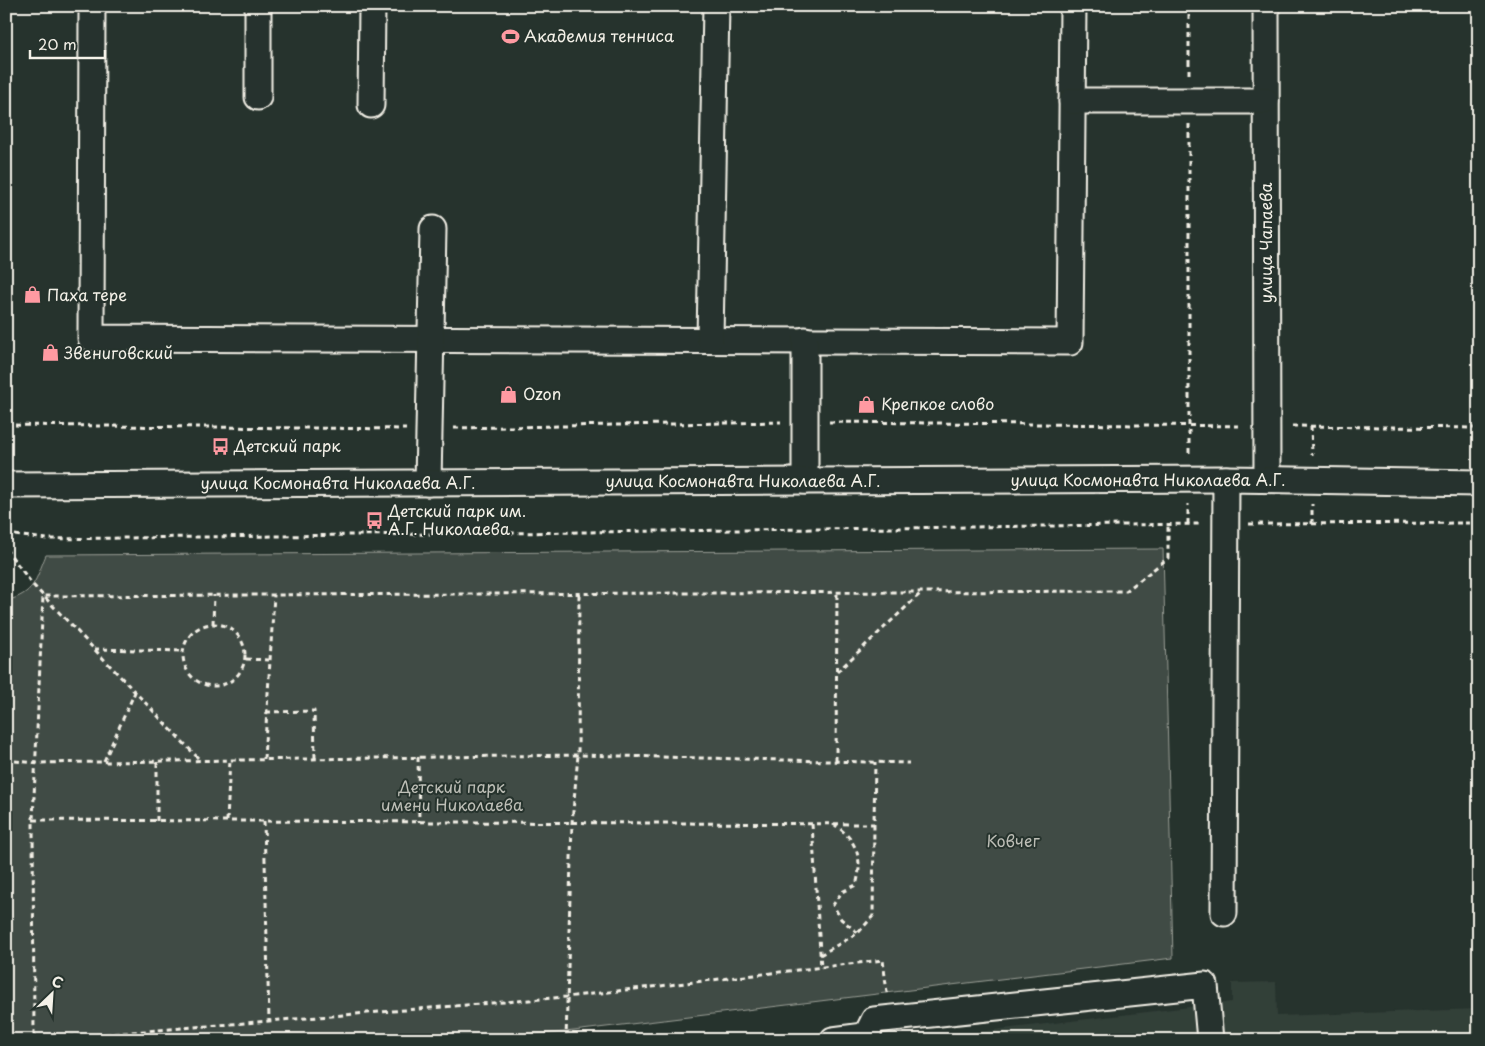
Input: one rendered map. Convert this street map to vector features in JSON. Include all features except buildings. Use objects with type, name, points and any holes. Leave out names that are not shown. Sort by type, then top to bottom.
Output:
[{"type":"street","points":[[92,6],[91,338],[710,339],[1070,342],[1073,6]]},
{"type":"street","points":[[258,6],[258,97]]},
{"type":"street","points":[[371,105],[372,6]]},
{"type":"street","points":[[710,339],[716,6]]},
{"type":"street","name":"улица Чапаева","points":[[1266,6],[1267,479]]},
{"type":"street","points":[[1072,101],[1266,101]]},
{"type":"street","points":[[428,483],[431,429],[430,339],[433,229]]},
{"type":"street","points":[[804,340],[805,481]]},
{"type":"street","points":[[1224,913],[1226,479]]},
{"type":"street","name":"улица Космонавта Николаева А.Г.","points":[[6,485],[1226,479],[1479,483]]},
{"type":"street","points":[[833,1040],[864,1038],[874,1020],[1205,985],[1210,1040]]},
{"type":"path","points":[[1189,6],[1189,427]]},
{"type":"path","points":[[6,424],[431,429],[805,422],[1189,427],[1479,428]]},
{"type":"path","points":[[6,534],[47,539],[1168,524],[1479,523]]},
{"type":"path","points":[[43,596],[1126,591],[1168,558],[1168,524]]},
{"type":"path","points":[[6,548],[43,596],[199,760]]},
{"type":"path","points":[[836,761],[837,592]]},
{"type":"path","points":[[837,672],[922,592]]},
{"type":"path","points":[[566,1040],[572,823],[578,755],[579,594]]},
{"type":"path","points":[[264,759],[274,595]]},
{"type":"path","points":[[43,596],[33,820],[34,1040],[566,997],[883,960],[890,1018]]},
{"type":"path","points":[[213,624],[214,596]]},
{"type":"path","points":[[224,625],[233,630],[243,643],[246,659],[238,677],[225,684],[210,687],[192,678],[183,660],[183,651],[187,640],[193,632],[202,626],[224,625]]},
{"type":"path","points":[[93,649],[183,651]]},
{"type":"path","points":[[246,659],[269,660]]},
{"type":"path","points":[[104,761],[135,692]]},
{"type":"path","points":[[266,712],[314,712],[315,758]]},
{"type":"path","points":[[6,760],[35,763],[578,755],[909,763]]},
{"type":"path","points":[[418,757],[419,822]]},
{"type":"path","points":[[227,821],[230,759]]},
{"type":"path","points":[[157,760],[157,821]]},
{"type":"path","points":[[820,955],[858,933],[873,916],[876,762]]},
{"type":"path","points":[[33,820],[874,824]]},
{"type":"path","points":[[264,821],[269,1021]]},
{"type":"path","points":[[812,824],[821,968]]},
{"type":"path","points":[[832,824],[847,833],[854,845],[860,871],[856,885],[842,892],[833,905],[841,919],[858,933]]},
{"type":"shaded area","points":[[1276,982],[1277,1016],[1479,1009],[1479,1040],[881,1040],[927,1038],[1232,1002],[1232,983]]},
{"type":"green space","name":"Детский парк имени Николаева","points":[[1163,549],[1173,958],[565,1032],[460,1040],[6,1040],[6,601],[23,594],[33,585],[46,555]]},
{"type":"place","name":"Академия тенниса","points":[[510,36]]},
{"type":"place","name":"Паха тере","points":[[33,295]]},
{"type":"place","name":"Звениговский","points":[[50,353]]},
{"type":"place","name":"Ozon","points":[[509,394]]},
{"type":"place","name":"Крепкое слово","points":[[867,404]]},
{"type":"place","name":"Детский парк","points":[[220,446]]},
{"type":"place","name":"Детский парк им. А.Г. Николаева","points":[[374,520]]},
{"type":"park label","name":"Ковчег","points":[[1013,841]]}]
